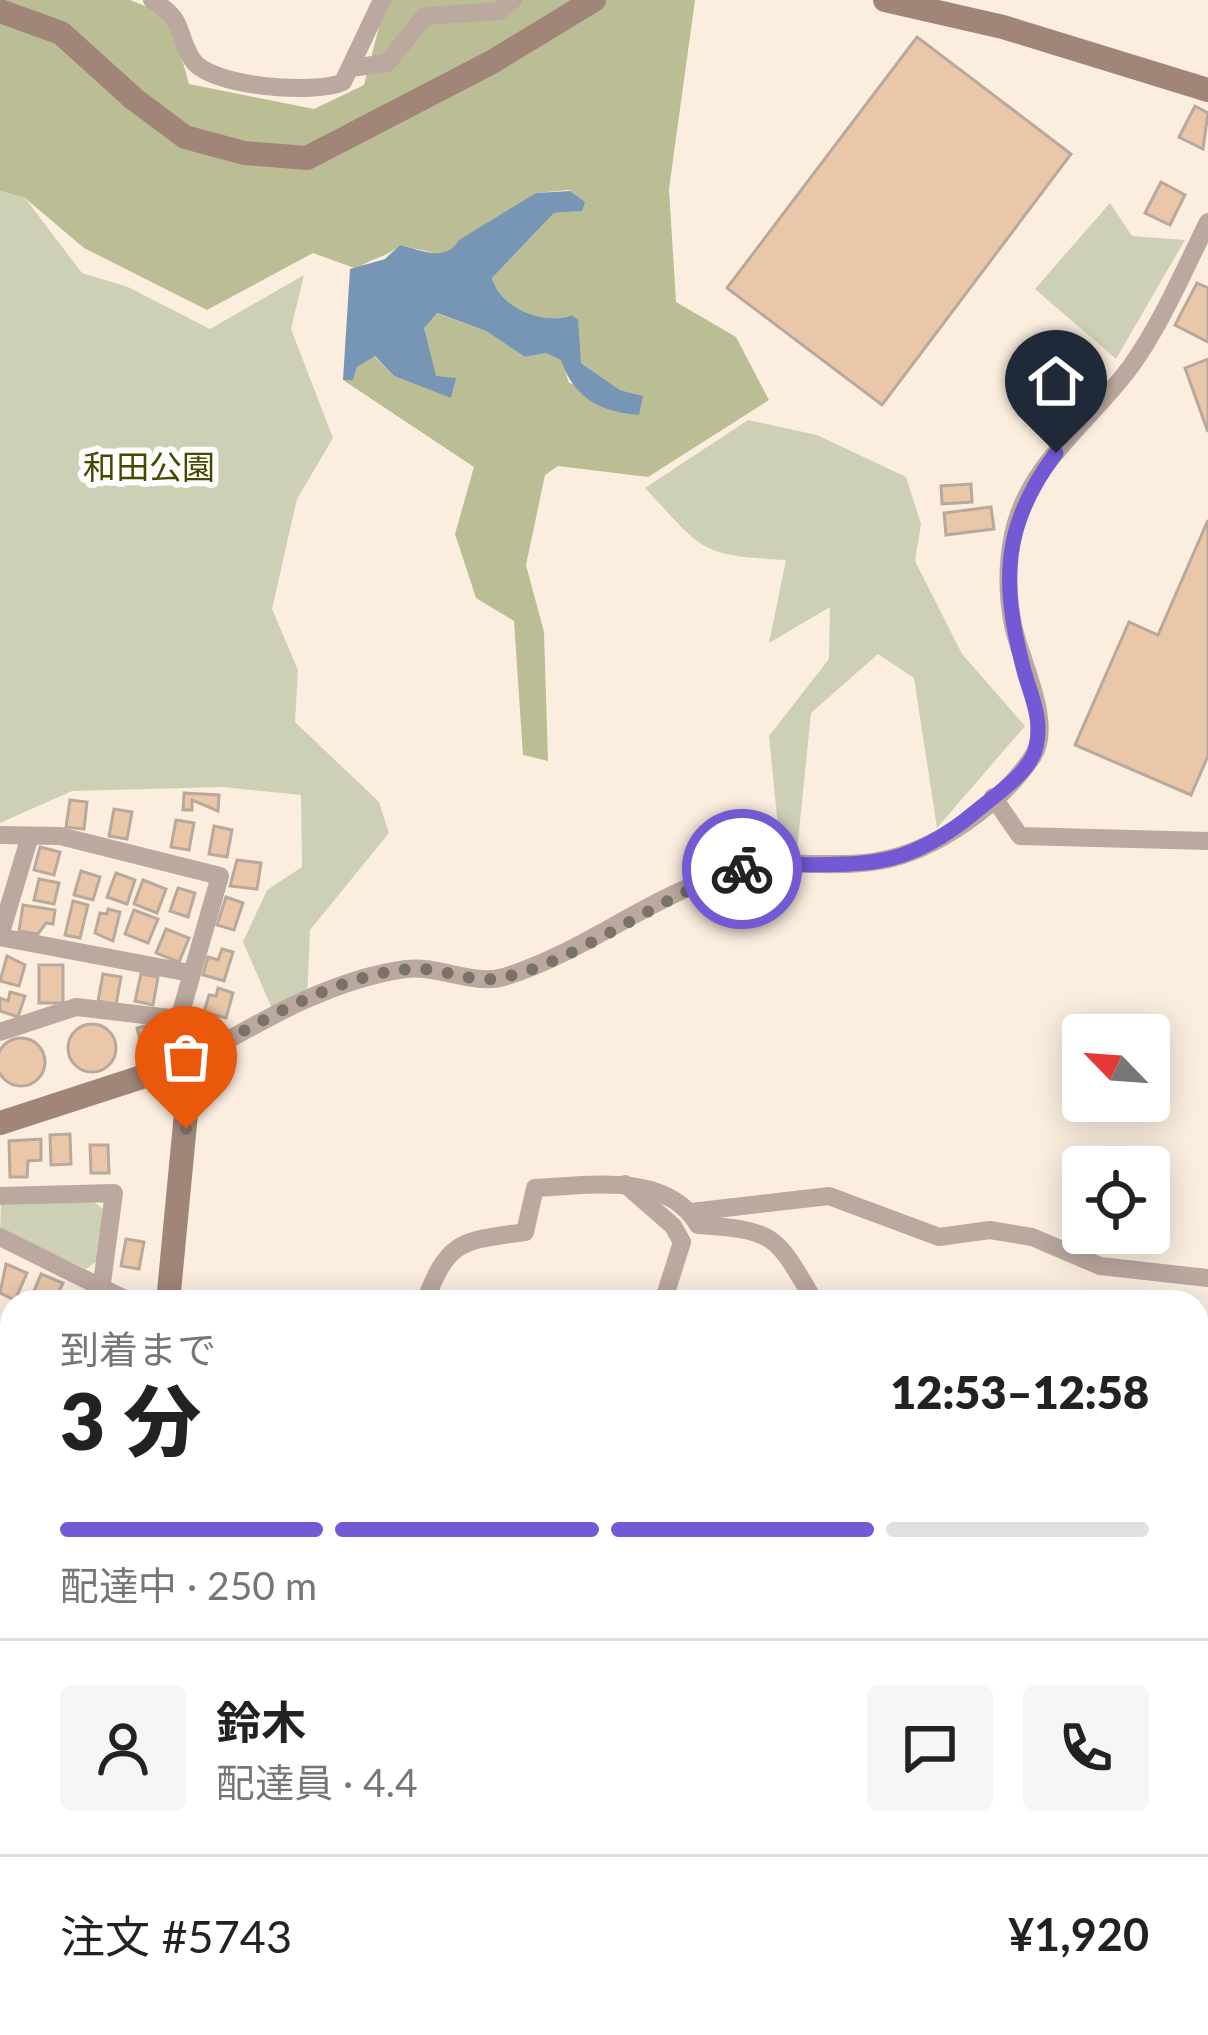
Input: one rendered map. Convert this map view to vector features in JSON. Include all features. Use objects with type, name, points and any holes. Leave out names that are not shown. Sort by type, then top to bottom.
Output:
[{"type":"street","points":[[152,0],[177,16],[193,61],[212,77],[325,91],[344,82],[382,0]]},
{"type":"street","points":[[351,68],[387,63],[425,16],[499,11],[513,0]]},
{"type":"street","points":[[0,11],[61,33],[134,100],[185,137],[212,148],[307,158],[492,62],[594,0]]},
{"type":"street","points":[[885,0],[1003,27],[1208,90]]},
{"type":"street","points":[[0,1123],[191,1061],[274,1013],[372,977],[430,968],[497,979],[527,969],[692,884],[788,861],[878,861],[923,847],[993,797],[1036,751],[1038,710],[1012,620],[1007,572],[1013,531],[1028,490],[1132,366],[1208,222]]},
{"type":"street","points":[[993,797],[1020,836],[1208,841]]},
{"type":"street","points":[[0,835],[60,836],[220,876],[179,1019],[191,1061],[169,1290]]},
{"type":"street","points":[[30,836],[5,901],[0,937],[190,973]]},
{"type":"street","points":[[0,1032],[76,1007],[179,1019]]},
{"type":"street","points":[[625,1184],[673,1226],[682,1242],[666,1290]]},
{"type":"street","points":[[430,1290],[446,1255],[462,1241],[525,1232],[535,1188],[625,1184],[643,1186],[691,1212],[698,1226],[764,1232],[783,1249],[808,1290]]},
{"type":"street","points":[[0,1196],[114,1193],[102,1283]]},
{"type":"street","points":[[691,1212],[829,1196],[938,1238],[990,1230],[1032,1237],[1100,1265],[1208,1278]]},
{"type":"street","points":[[0,1237],[113,1290]]},
{"type":"green space","points":[[0,0],[130,0],[170,16],[189,84],[314,109],[364,85],[386,0],[695,0],[669,189],[676,302],[736,337],[769,400],[648,477],[558,466],[545,475],[526,565],[544,632],[548,761],[523,755],[514,621],[476,598],[455,534],[474,467],[343,380],[353,380],[357,367],[374,356],[394,376],[452,398],[429,366],[424,327],[436,313],[486,331],[525,357],[546,353],[562,360],[569,383],[643,396],[620,390],[581,363],[572,315],[549,318],[525,312],[505,298],[492,278],[554,213],[581,211],[584,202],[569,190],[536,193],[442,255],[400,245],[357,269],[313,253],[207,310],[84,248],[25,198],[0,191]]},
{"type":"green space","name":"和田公園","points":[[0,191],[25,198],[82,273],[128,287],[210,329],[304,275],[291,329],[333,438],[297,499],[272,609],[298,670],[295,722],[379,802],[389,833],[310,930],[307,1001],[274,1013],[243,942],[267,890],[302,867],[301,795],[223,787],[72,791],[0,823]]},
{"type":"green space","points":[[1110,203],[1132,236],[1185,240],[1116,359],[1035,289]]},
{"type":"green space","points":[[748,420],[817,435],[906,477],[921,524],[915,561],[962,654],[1025,726],[937,828],[914,678],[878,654],[811,713],[797,851],[780,848],[769,736],[829,659],[830,607],[769,643],[786,560],[735,556],[705,546],[645,488]]},
{"type":"green space","points":[[94,1202],[103,1209],[97,1261],[86,1269],[0,1229],[1,1205]]},
{"type":"water","points":[[570,191],[585,202],[582,211],[554,213],[492,278],[504,298],[525,312],[549,318],[572,315],[578,320],[581,363],[620,390],[643,396],[639,415],[590,401],[573,384],[561,360],[546,353],[525,357],[486,331],[437,313],[424,328],[436,376],[456,378],[451,398],[394,376],[375,356],[357,367],[353,380],[343,380],[350,269],[385,259],[400,245],[433,253],[447,251],[536,193]]},
{"type":"building","points":[[917,37],[1071,154],[882,405],[727,288]]},
{"type":"building","points":[[1195,106],[1208,113],[1203,149],[1179,137]]},
{"type":"building","points":[[1161,182],[1185,195],[1170,225],[1145,213]]},
{"type":"building","points":[[1197,283],[1208,288],[1208,342],[1175,325]]},
{"type":"building","points":[[1208,359],[1208,432],[1185,368]]},
{"type":"building","points":[[971,484],[972,502],[942,504],[941,486]]},
{"type":"building","points":[[991,507],[994,529],[946,535],[944,513]]},
{"type":"building","points":[[1208,520],[1208,756],[1191,795],[1075,745],[1129,622],[1158,635]]},
{"type":"building","points":[[184,793],[219,795],[218,811],[192,800],[192,810],[183,810]]},
{"type":"building","points":[[70,800],[87,802],[84,829],[66,827]]},
{"type":"building","points":[[114,809],[132,812],[127,839],[109,836]]},
{"type":"building","points":[[176,820],[194,823],[189,850],[171,847]]},
{"type":"building","points":[[214,826],[232,830],[227,857],[209,854]]},
{"type":"building","points":[[40,847],[60,852],[54,875],[34,870]]},
{"type":"building","points":[[237,860],[261,863],[257,889],[230,886]]},
{"type":"building","points":[[81,871],[100,877],[93,900],[74,895]]},
{"type":"building","points":[[116,873],[135,880],[127,904],[107,897]]},
{"type":"building","points":[[39,879],[59,883],[54,904],[34,900]]},
{"type":"building","points":[[143,880],[166,889],[157,913],[134,904]]},
{"type":"building","points":[[178,888],[195,893],[188,917],[170,911]]},
{"type":"building","points":[[226,897],[243,903],[234,930],[217,925]]},
{"type":"building","points":[[73,901],[88,905],[80,938],[65,935]]},
{"type":"building","points":[[23,905],[55,910],[53,924],[46,923],[38,934],[19,931]]},
{"type":"building","points":[[108,909],[120,912],[113,941],[95,933],[100,913],[107,914]]},
{"type":"building","points":[[134,910],[158,919],[148,943],[125,934]]},
{"type":"building","points":[[166,929],[189,938],[179,962],[156,953]]},
{"type":"building","points":[[222,949],[233,952],[224,981],[203,975],[208,957],[218,960]]},
{"type":"building","points":[[7,956],[25,965],[19,986],[0,981]]},
{"type":"building","points":[[39,965],[63,965],[63,1003],[39,1003]]},
{"type":"building","points":[[103,974],[121,977],[116,1005],[98,1001]]},
{"type":"building","points":[[141,974],[158,977],[153,1005],[135,1001]]},
{"type":"building","points":[[218,988],[233,993],[226,1018],[204,1012],[209,995],[216,996]]},
{"type":"building","points":[[10,992],[25,996],[18,1017],[0,1011],[0,998],[8,1001]]},
{"type":"building","points":[[156,1023],[161,1044],[143,1050],[137,1028]]},
{"type":"building","points":[[92,1024],[109,1031],[116,1048],[109,1065],[92,1072],[75,1065],[68,1048],[75,1031]]},
{"type":"building","points":[[12,1040],[30,1040],[43,1053],[43,1071],[30,1084],[12,1084],[-1,1071],[-1,1053]]},
{"type":"building","points":[[70,1134],[71,1164],[51,1165],[50,1135]]},
{"type":"building","points":[[41,1139],[41,1160],[28,1161],[27,1177],[10,1177],[9,1141]]},
{"type":"building","points":[[90,1145],[108,1145],[109,1173],[91,1173]]},
{"type":"building","points":[[126,1239],[144,1242],[139,1269],[121,1266]]},
{"type":"building","points":[[6,1264],[27,1273],[19,1290],[1,1290]]},
{"type":"building","points":[[41,1274],[63,1283],[60,1290],[34,1290]]},
{"type":"way so far","points":[[186,1129],[191,1061],[274,1013],[404,969],[430,968],[497,979],[563,953],[692,884],[742,869]]},
{"type":"route","points":[[742,869],[788,861],[878,861],[923,847],[1009,784],[1036,751],[1038,710],[1024,674],[1007,572],[1013,531],[1028,490],[1056,453]]}]
